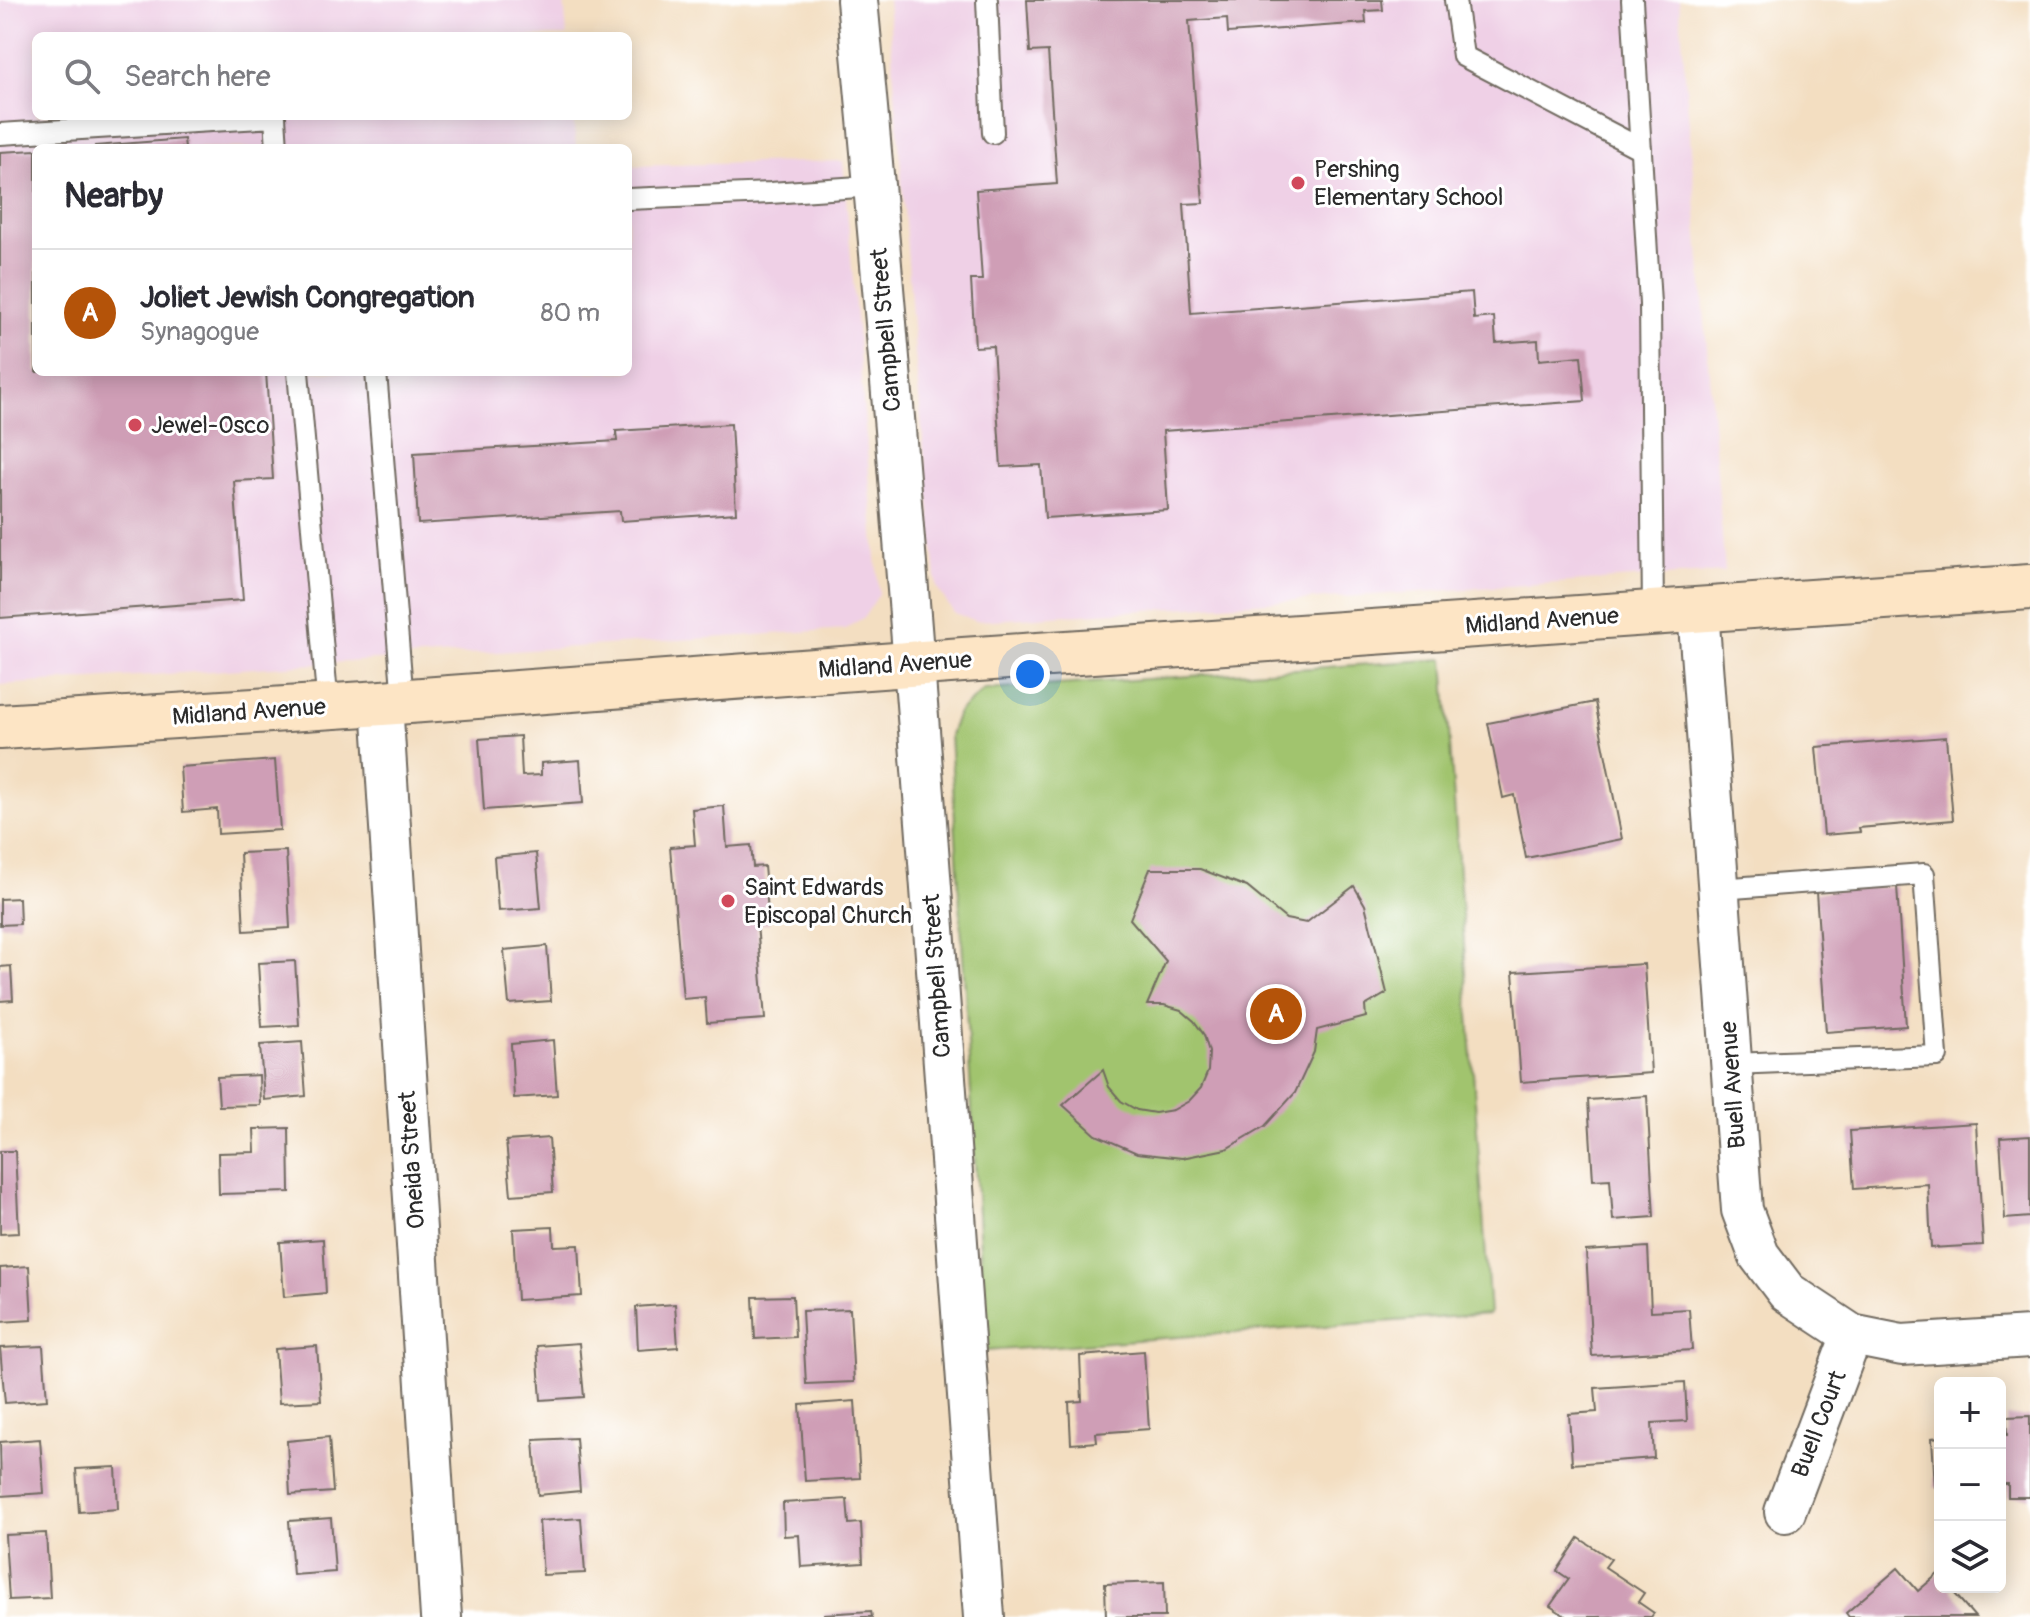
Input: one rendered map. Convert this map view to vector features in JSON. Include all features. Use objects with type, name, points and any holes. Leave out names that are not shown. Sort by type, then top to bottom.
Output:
[{"type":"main road","name":"Midland Avenue","points":[[0,727],[328,707],[915,663],[2030,587]]},
{"type":"street","name":"Campbell Street","points":[[857,0],[915,663],[984,1617]]},
{"type":"street","name":"Buell Avenue","points":[[1698,610],[1742,1210],[1759,1255],[1787,1292],[1852,1335],[1902,1345],[2030,1337]]},
{"type":"street","name":"Oneida Street","points":[[392,702],[441,1617]]},
{"type":"street","name":"Buell Court","points":[[1785,1512],[1852,1335]]},
{"type":"lane","points":[[987,0],[993,133]]},
{"type":"lane","points":[[1455,0],[1463,56],[1641,149]]},
{"type":"lane","points":[[1632,0],[1650,304],[1653,613]]},
{"type":"lane","points":[[0,134],[226,120]]},
{"type":"lane","points":[[275,120],[277,144]]},
{"type":"lane","points":[[632,199],[874,186]]},
{"type":"lane","points":[[298,376],[328,707]]},
{"type":"lane","points":[[376,376],[392,702]]},
{"type":"lane","points":[[1719,889],[1924,874],[1937,1056],[1732,1064]]},
{"type":"shaded area","points":[[0,0],[564,0],[567,32],[32,32],[32,120],[573,120],[576,144],[32,144],[32,376],[632,376],[632,166],[843,161],[879,594],[864,617],[845,629],[0,685]]},
{"type":"shaded area","name":"Pershing Elementary School","points":[[888,0],[1679,0],[1725,572],[976,621],[954,613],[937,588],[916,366]]},
{"type":"green space","points":[[1444,659],[1490,1314],[986,1351],[950,735],[958,712],[984,690]]},
{"type":"building","points":[[1027,0],[1382,0],[1383,10],[1365,11],[1366,23],[1228,33],[1227,18],[1189,21],[1203,203],[1184,204],[1191,313],[1472,292],[1474,319],[1494,317],[1496,343],[1538,340],[1539,360],[1581,356],[1585,401],[1163,431],[1168,510],[1045,518],[1041,465],[1001,467],[993,346],[975,347],[971,280],[982,280],[976,190],[1057,184],[1048,51],[1030,52]]},
{"type":"building","points":[[184,139],[185,144],[120,144]]},
{"type":"building","name":"Jewel-Osco","points":[[32,150],[32,376],[266,376],[273,479],[234,481],[243,600],[0,618],[0,152]]},
{"type":"building","points":[[731,424],[736,513],[621,521],[620,511],[418,524],[414,453],[617,441],[616,431]]},
{"type":"building","points":[[1595,702],[1622,839],[1526,858],[1514,795],[1503,798],[1488,723]]},
{"type":"building","points":[[520,736],[522,776],[541,775],[541,763],[580,760],[583,803],[484,810],[479,739]]},
{"type":"building","points":[[1946,737],[1953,820],[1859,828],[1860,832],[1824,835],[1816,747]]},
{"type":"building","points":[[275,760],[280,830],[218,834],[217,809],[183,812],[180,767]]},
{"type":"building","name":"Saint Edwards Episcopal Church","points":[[724,806],[727,847],[751,845],[753,867],[764,866],[769,924],[757,924],[765,1019],[707,1023],[705,997],[683,999],[670,847],[695,845],[692,809]]},
{"type":"building","points":[[286,851],[290,928],[244,931],[240,853]]},
{"type":"building","points":[[536,853],[541,908],[498,911],[494,857]]},
{"type":"building","points":[[1150,869],[1200,869],[1247,887],[1286,919],[1306,923],[1354,886],[1365,905],[1387,993],[1365,1006],[1366,1017],[1317,1030],[1314,1052],[1295,1093],[1265,1126],[1226,1149],[1182,1158],[1137,1153],[1096,1135],[1063,1105],[1103,1070],[1109,1087],[1121,1101],[1137,1110],[1155,1113],[1173,1110],[1189,1101],[1201,1088],[1208,1071],[1209,1052],[1204,1035],[1194,1021],[1181,1010],[1164,1005],[1147,1005],[1166,961],[1130,919]]},
{"type":"building","points":[[1897,886],[1906,1026],[1826,1032],[1816,892]]},
{"type":"building","points":[[19,898],[20,924],[0,925],[0,899]]},
{"type":"building","points":[[547,946],[551,1001],[509,1004],[504,950]]},
{"type":"building","points":[[295,961],[299,1025],[262,1027],[258,963]]},
{"type":"building","points":[[1644,964],[1651,1073],[1521,1082],[1513,972]]},
{"type":"building","points":[[11,966],[13,1000],[0,1001],[0,967]]},
{"type":"building","points":[[553,1040],[557,1095],[514,1098],[511,1044]]},
{"type":"building","points":[[302,1042],[306,1096],[264,1100],[260,1045]]},
{"type":"building","points":[[259,1075],[260,1105],[219,1106],[217,1077]]},
{"type":"building","points":[[1647,1096],[1654,1217],[1613,1220],[1610,1179],[1593,1180],[1588,1100]]},
{"type":"building","points":[[1976,1123],[1983,1245],[1931,1248],[1928,1184],[1854,1189],[1850,1131]]},
{"type":"building","points":[[289,1128],[290,1192],[219,1194],[218,1153],[255,1152],[254,1129]]},
{"type":"building","points":[[2030,1136],[2030,1217],[2005,1219],[2000,1138]]},
{"type":"building","points":[[549,1138],[553,1192],[511,1195],[506,1141]]},
{"type":"building","points":[[0,1151],[15,1151],[19,1233],[0,1234]]},
{"type":"building","points":[[553,1227],[554,1246],[579,1245],[582,1296],[517,1300],[513,1229]]},
{"type":"building","points":[[323,1239],[326,1293],[284,1297],[280,1242]]},
{"type":"building","points":[[1648,1247],[1651,1311],[1689,1309],[1692,1350],[1592,1356],[1586,1251]]},
{"type":"building","points":[[29,1266],[32,1320],[0,1322],[0,1268]]},
{"type":"building","points":[[793,1296],[795,1337],[755,1339],[753,1297]]},
{"type":"building","points":[[675,1304],[678,1347],[638,1350],[636,1307]]},
{"type":"building","points":[[850,1309],[854,1382],[806,1384],[802,1311]]},
{"type":"building","points":[[579,1343],[584,1397],[541,1400],[537,1346]]},
{"type":"building","points":[[43,1346],[47,1400],[5,1403],[0,1348]]},
{"type":"building","points":[[317,1346],[321,1401],[279,1403],[275,1349]]},
{"type":"building","points":[[1144,1351],[1149,1429],[1096,1433],[1097,1442],[1071,1444],[1069,1402],[1082,1401],[1080,1356]]},
{"type":"building","points":[[1685,1382],[1687,1421],[1652,1423],[1654,1458],[1572,1464],[1569,1414],[1597,1412],[1595,1388]]},
{"type":"building","points":[[855,1401],[860,1478],[805,1481],[800,1405]]},
{"type":"building","points":[[2030,1416],[2030,1497],[2008,1497],[2006,1417]]},
{"type":"building","points":[[329,1437],[333,1492],[290,1495],[287,1441]]},
{"type":"building","points":[[576,1438],[580,1491],[538,1495],[534,1440]]},
{"type":"building","points":[[40,1439],[44,1493],[1,1496],[0,1442]]},
{"type":"building","points":[[116,1467],[118,1509],[79,1512],[76,1469]]},
{"type":"building","points":[[847,1499],[849,1524],[861,1523],[863,1563],[801,1567],[799,1535],[784,1536],[783,1503]]},
{"type":"building","points":[[331,1518],[335,1572],[293,1575],[289,1521]]},
{"type":"building","points":[[581,1518],[585,1573],[543,1575],[539,1521]]},
{"type":"building","points":[[46,1533],[50,1598],[9,1600],[5,1535]]},
{"type":"building","points":[[1579,1538],[1611,1559],[1605,1567],[1644,1593],[1638,1602],[1654,1613],[1651,1617],[1567,1617],[1550,1606],[1569,1579],[1557,1571]]},
{"type":"building","points":[[1898,1568],[1918,1591],[1934,1577],[1934,1593],[1954,1593],[1975,1617],[1849,1617],[1846,1613]]},
{"type":"building","points":[[1164,1582],[1165,1617],[1106,1617],[1105,1584]]},
{"type":"building","points":[[871,1611],[872,1617],[824,1617],[824,1614]]},
{"type":"place","name":"Pershing Elementary School","points":[[1298,183]]},
{"type":"place","name":"Jewel-Osco","points":[[135,425]]},
{"type":"place","name":"Saint Edwards Episcopal Church","points":[[728,901]]},
{"type":"place","name":"Joliet Jewish Congregation","points":[[1276,1014]]}]
